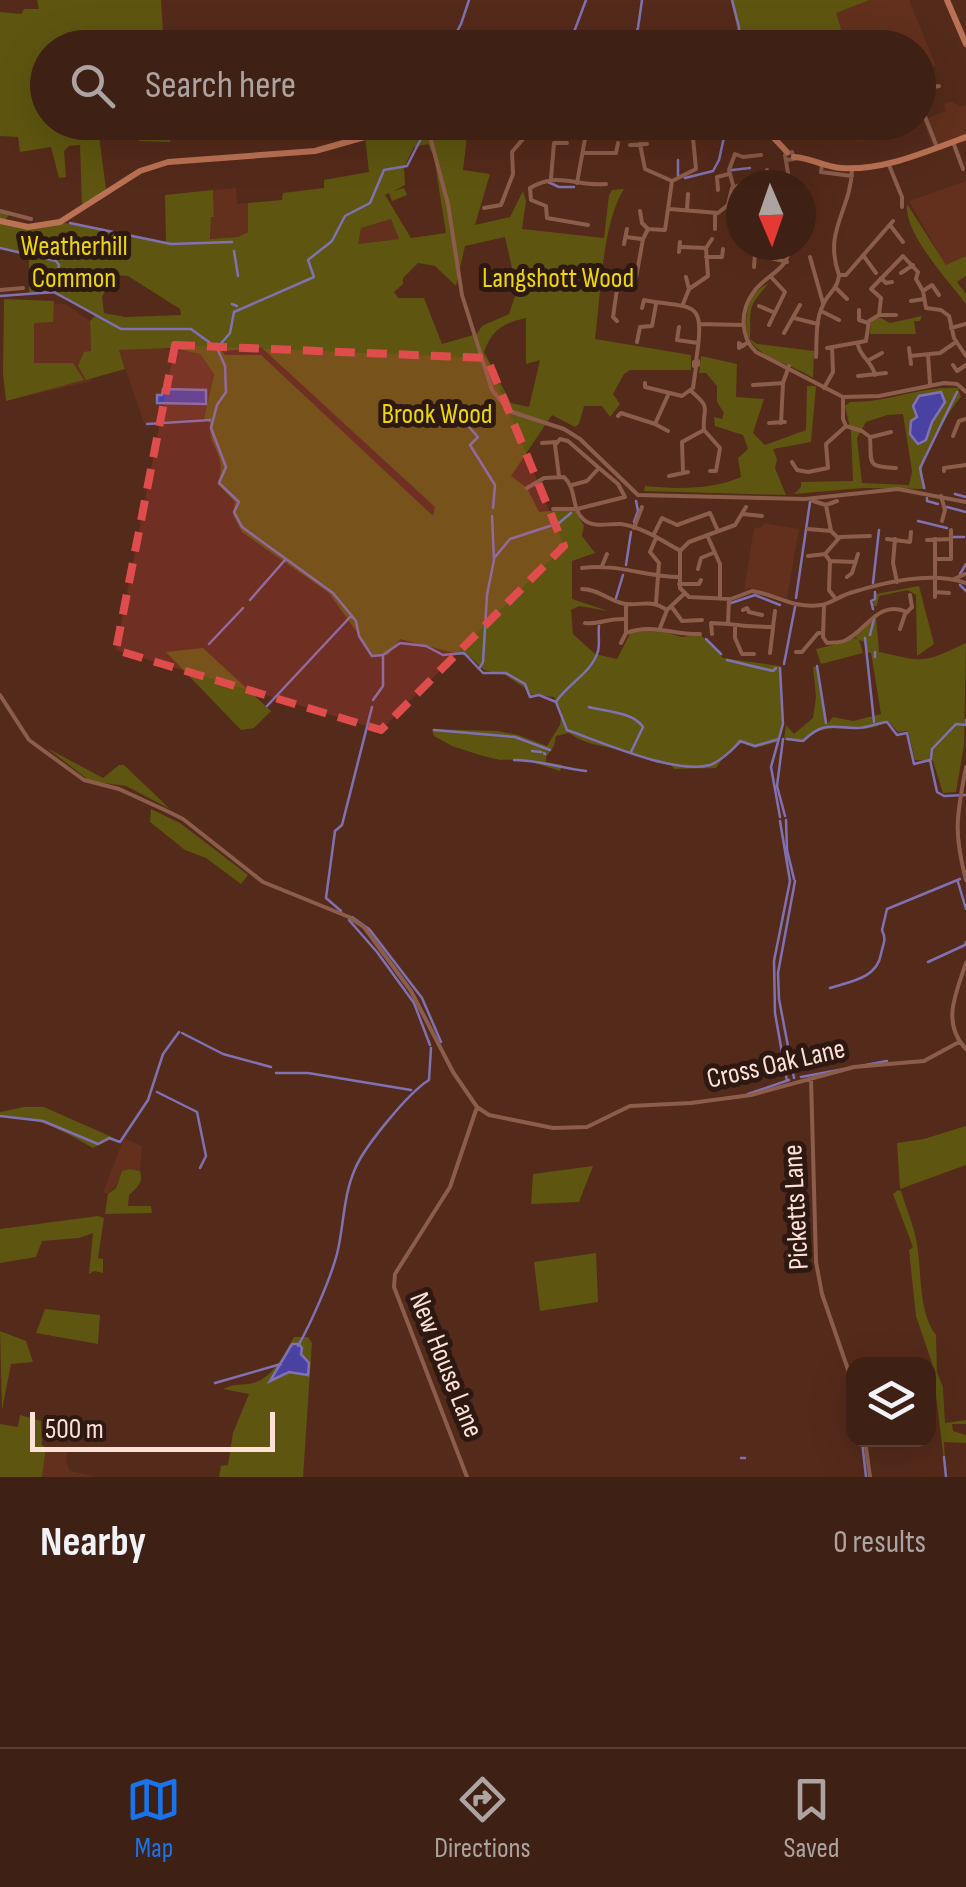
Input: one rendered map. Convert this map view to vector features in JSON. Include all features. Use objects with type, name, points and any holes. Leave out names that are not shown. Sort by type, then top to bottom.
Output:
[{"type":"street","points":[[947,0],[963,27],[966,44]]},
{"type":"street","points":[[776,140],[790,156],[852,172],[966,137]]},
{"type":"street","points":[[0,221],[42,226],[60,222],[140,171],[168,162],[315,151],[354,140]]},
{"type":"street","points":[[433,140],[450,216],[458,280],[487,382],[502,406],[580,439],[635,494],[806,499],[898,489],[966,502]]},
{"type":"street","points":[[501,205],[512,174],[512,152],[522,140]]},
{"type":"street","points":[[577,183],[584,140]]},
{"type":"street","points":[[933,140],[936,147]]},
{"type":"street","points":[[551,178],[552,142],[567,143]]},
{"type":"street","points":[[584,153],[616,153],[618,142]]},
{"type":"street","points":[[630,145],[644,144],[645,168],[672,180],[696,169],[695,142]]},
{"type":"street","points":[[953,142],[962,170]]},
{"type":"street","points":[[730,170],[737,152],[743,157],[758,154]]},
{"type":"street","points":[[790,156],[790,170]]},
{"type":"street","points":[[888,163],[902,197],[902,208]]},
{"type":"street","points":[[816,358],[823,304],[836,288],[839,275],[833,243],[852,172]]},
{"type":"street","points":[[718,190],[717,177],[726,175]]},
{"type":"street","points":[[588,224],[546,218],[546,206],[531,200],[529,191],[551,178],[606,184]]},
{"type":"street","points":[[640,211],[642,223],[648,229],[665,230],[672,180]]},
{"type":"street","points":[[687,210],[688,194]]},
{"type":"street","points":[[484,208],[501,205]]},
{"type":"street","points":[[501,205],[507,214]]},
{"type":"street","points":[[670,209],[715,214],[726,206]]},
{"type":"street","points":[[0,210],[19,222],[31,220]]},
{"type":"street","points":[[715,214],[715,226],[724,224]]},
{"type":"street","points":[[839,275],[846,274],[892,223],[903,242]]},
{"type":"street","points":[[624,244],[627,229]]},
{"type":"street","points":[[612,319],[616,275],[639,279],[642,239],[648,229]]},
{"type":"street","points":[[626,237],[642,239]]},
{"type":"street","points":[[689,288],[708,276],[706,248],[712,239]]},
{"type":"street","points":[[680,247],[706,248]]},
{"type":"street","points":[[706,257],[722,257],[723,249]]},
{"type":"street","points":[[754,266],[755,254],[787,262],[752,294],[744,325],[745,344],[759,354],[843,397],[880,396],[952,383],[966,392]]},
{"type":"street","points":[[863,254],[886,283],[892,282]]},
{"type":"street","points":[[879,315],[881,298],[871,289],[879,275],[903,256],[918,272],[916,279],[928,310],[940,310],[949,316],[956,342],[964,347],[966,356]]},
{"type":"street","points":[[901,273],[916,258]]},
{"type":"street","points":[[811,260],[823,304]]},
{"type":"street","points":[[683,304],[689,288],[686,277]]},
{"type":"street","points":[[769,325],[786,292],[772,278]]},
{"type":"street","points":[[923,291],[932,285],[939,295]]},
{"type":"street","points":[[0,290],[23,288]]},
{"type":"street","points":[[836,288],[847,300]]},
{"type":"street","points":[[911,301],[924,299]]},
{"type":"street","points":[[642,308],[644,300],[692,308],[699,324],[691,391]]},
{"type":"street","points":[[636,341],[638,326],[652,326],[656,303]]},
{"type":"street","points":[[784,334],[800,305]]},
{"type":"street","points":[[759,306],[774,313]]},
{"type":"street","points":[[860,310],[859,320],[868,322],[879,315],[896,314]]},
{"type":"street","points":[[949,316],[956,311]]},
{"type":"street","points":[[821,312],[839,320]]},
{"type":"street","points":[[794,318],[818,324]]},
{"type":"street","points":[[824,388],[833,372],[829,348],[868,340],[868,322]]},
{"type":"street","points":[[699,324],[744,325]]},
{"type":"street","points":[[951,328],[966,324]]},
{"type":"street","points":[[680,327],[678,340],[698,344]]},
{"type":"street","points":[[910,356],[940,353],[956,342]]},
{"type":"street","points":[[858,345],[875,375]]},
{"type":"street","points":[[909,348],[910,364]]},
{"type":"street","points":[[869,360],[882,353]]},
{"type":"street","points":[[928,356],[930,384]]},
{"type":"street","points":[[953,365],[959,374],[966,364]]},
{"type":"street","points":[[769,424],[783,422],[783,383],[789,366]]},
{"type":"street","points":[[858,376],[886,373]]},
{"type":"street","points":[[753,386],[783,383]]},
{"type":"street","points":[[645,387],[682,396],[691,391]]},
{"type":"street","points":[[691,391],[702,399],[707,410],[704,430]]},
{"type":"street","points":[[656,423],[669,393]]},
{"type":"street","points":[[843,397],[842,419],[846,426],[870,437],[892,432]]},
{"type":"street","points":[[620,413],[656,423],[668,431]]},
{"type":"street","points":[[953,436],[959,420],[966,419]]},
{"type":"street","points":[[792,462],[797,470],[808,472],[828,468],[826,444],[846,426]]},
{"type":"street","points":[[704,430],[720,448],[716,471],[710,471]]},
{"type":"street","points":[[669,476],[685,472],[682,442],[704,430]]},
{"type":"street","points":[[870,437],[872,464],[896,468]]},
{"type":"street","points":[[542,443],[568,441],[618,484],[625,497],[577,509],[552,509]]},
{"type":"street","points":[[556,442],[559,476]]},
{"type":"street","points":[[944,468],[966,464]]},
{"type":"street","points":[[572,486],[587,481],[599,468]]},
{"type":"street","points":[[527,488],[540,479],[559,476],[572,486],[577,509],[591,524],[634,528],[680,551]]},
{"type":"street","points":[[941,496],[945,510],[942,521]]},
{"type":"street","points":[[813,502],[826,505],[837,501]]},
{"type":"street","points":[[826,505],[831,531],[838,538]]},
{"type":"street","points":[[634,528],[642,506]]},
{"type":"street","points":[[738,532],[736,523],[744,510],[762,516]]},
{"type":"street","points":[[656,602],[659,563],[650,552],[662,518],[677,524],[710,512],[718,531]]},
{"type":"street","points":[[750,522],[736,523],[689,542],[680,551],[679,584],[684,594],[696,599],[729,599],[752,591],[780,602],[824,605],[834,598],[897,582],[935,578],[966,583],[966,574],[954,579]]},
{"type":"street","points":[[808,529],[831,531]]},
{"type":"street","points":[[936,559],[951,558],[951,530]]},
{"type":"street","points":[[887,539],[910,542],[911,532]]},
{"type":"street","points":[[707,535],[720,564],[720,599]]},
{"type":"street","points":[[808,556],[825,554],[838,538],[870,536]]},
{"type":"street","points":[[895,539],[893,563],[897,582]]},
{"type":"street","points":[[935,539],[935,594],[949,592]]},
{"type":"street","points":[[927,540],[951,539]]},
{"type":"street","points":[[698,569],[701,558],[715,552]]},
{"type":"street","points":[[602,566],[607,554]]},
{"type":"street","points":[[825,554],[830,561],[829,590],[834,598]]},
{"type":"street","points":[[848,577],[858,554]]},
{"type":"street","points":[[830,561],[855,562]]},
{"type":"street","points":[[582,568],[602,566],[659,577],[679,576]]},
{"type":"street","points":[[679,584],[699,584],[701,580]]},
{"type":"street","points":[[582,590],[600,590],[626,606],[656,602],[682,621],[702,620]]},
{"type":"street","points":[[660,628],[669,608],[684,594]]},
{"type":"street","points":[[900,629],[913,603],[910,595]]},
{"type":"street","points":[[729,599],[733,639],[742,654],[754,654]]},
{"type":"street","points":[[824,605],[824,642],[828,643],[848,640],[871,616],[895,608],[907,612]]},
{"type":"street","points":[[621,644],[626,633],[626,606]]},
{"type":"street","points":[[744,610],[762,615]]},
{"type":"street","points":[[770,653],[775,610]]},
{"type":"street","points":[[751,628],[753,613]]},
{"type":"street","points":[[716,616],[716,623]]},
{"type":"street","points":[[585,623],[594,628],[608,618],[625,618]]},
{"type":"street","points":[[712,634],[711,623],[773,628]]},
{"type":"street","points":[[626,633],[645,627],[700,634]]},
{"type":"street","points":[[810,656],[799,652],[806,640],[824,633]]},
{"type":"street","points":[[0,695],[29,740],[84,780],[119,789],[183,819],[263,882],[349,917],[364,927],[411,991],[436,1044],[477,1107]]},
{"type":"street","points":[[966,767],[958,801],[956,836],[966,880]]},
{"type":"street","points":[[966,964],[952,1013],[953,1030],[966,1049]]},
{"type":"street","name":"Cross Oak Lane","points":[[477,1107],[489,1115],[525,1124],[587,1128],[630,1106],[731,1099],[868,1065],[924,1061],[959,1042]]},
{"type":"street","name":"Picketts Lane","points":[[810,1078],[816,1262],[822,1294],[846,1364]]},
{"type":"street","name":"New House Lane","points":[[467,1477],[394,1287],[396,1274],[450,1187],[477,1107]]},
{"type":"street","points":[[865,1447],[870,1477]]},
{"type":"highlighted area","points":[[175,345],[487,358],[564,546],[381,730],[116,650]]},
{"type":"shaded area","points":[[731,0],[909,0],[921,30],[737,30]]},
{"type":"shaded area","points":[[951,101],[960,107],[966,105],[966,141],[934,151],[930,140],[936,140],[936,115],[946,111],[944,104]]},
{"type":"shaded area","points":[[966,181],[966,256],[946,266],[909,201]]},
{"type":"shaded area","points":[[236,188],[237,204],[248,203],[248,232],[238,237],[210,239],[213,190]]},
{"type":"shaded area","points":[[392,218],[399,239],[357,244],[361,228]]},
{"type":"shaded area","points":[[4,301],[65,304],[90,321],[92,381],[6,401]]},
{"type":"shaded area","points":[[151,347],[200,354],[213,372],[204,418],[144,423],[119,350]]},
{"type":"shaded area","points":[[163,389],[206,390],[206,404],[157,403],[157,395],[162,395]]},
{"type":"shaded area","points":[[941,392],[945,402],[926,440],[918,444],[910,434],[911,421],[917,417],[913,406],[919,396]]},
{"type":"shaded area","points":[[763,523],[799,529],[787,598],[750,588],[744,591],[754,528],[762,527]]},
{"type":"shaded area","points":[[124,1138],[142,1146],[140,1171],[130,1169],[108,1194],[103,1192]]},
{"type":"shaded area","points":[[292,1344],[302,1348],[301,1354],[309,1363],[308,1375],[289,1372],[270,1381]]},
{"type":"shaded area","points":[[46,1448],[68,1451],[66,1462],[70,1471],[96,1477],[42,1477]]},
{"type":"green space","points":[[37,0],[161,0],[163,30],[30,30],[30,140],[100,140],[106,189],[82,206],[80,145],[64,151],[66,177],[59,178],[51,147],[20,152],[18,137],[0,136],[0,12],[21,14],[24,9],[39,9]]},
{"type":"green space","points":[[731,0],[869,0],[836,13],[841,30],[737,30]]},
{"type":"green space","points":[[365,140],[467,140],[463,170],[490,174],[475,225],[510,217],[523,191],[526,201],[522,229],[604,238],[609,195],[612,190],[624,189],[607,240],[595,339],[691,355],[691,370],[630,370],[613,394],[620,404],[610,417],[602,406],[584,406],[575,427],[552,415],[511,476],[527,488],[539,512],[574,509],[584,526],[582,536],[595,553],[572,561],[572,599],[608,611],[579,606],[571,610],[573,634],[595,654],[617,659],[631,632],[658,630],[682,637],[700,634],[723,658],[780,666],[783,724],[777,742],[755,748],[742,743],[725,755],[716,768],[674,769],[569,733],[556,736],[546,757],[546,762],[562,765],[560,771],[523,759],[483,756],[434,736],[432,729],[497,731],[547,746],[560,725],[562,712],[554,697],[528,694],[505,675],[484,670],[470,657],[400,639],[388,655],[374,656],[329,593],[242,532],[233,515],[235,502],[218,484],[221,465],[210,423],[204,418],[214,374],[200,354],[172,348],[119,350],[125,369],[86,380],[78,366],[84,352],[91,351],[90,321],[96,315],[54,294],[29,294],[29,253],[0,249],[0,211],[10,214],[4,221],[19,225],[60,222],[166,242],[165,195],[213,190],[210,239],[238,237],[248,232],[248,203],[282,200],[283,193],[324,188],[324,180],[369,172]],"holes":[[[428,144],[434,157],[446,233],[411,238],[385,195],[389,193],[392,201],[407,195],[404,188],[394,191],[405,185],[404,167],[414,147]],[[391,219],[399,239],[358,244],[361,228]],[[505,237],[517,290],[509,314],[482,326],[477,334],[442,344],[424,298],[398,298],[394,292],[418,263],[435,266],[456,286],[465,246]],[[113,275],[128,276],[180,309],[181,315],[125,317],[104,313],[102,297]],[[526,318],[526,364],[540,360],[529,407],[511,403],[484,352],[495,332]],[[262,348],[435,507],[433,516],[261,355],[225,355],[222,351]]]},
{"type":"green space","points":[[907,204],[946,265],[966,256],[966,276],[957,282],[966,294],[966,304],[912,229]]},
{"type":"green space","points":[[769,283],[751,309],[750,339],[746,328],[750,303],[757,291]]},
{"type":"green space","points":[[4,299],[54,301],[53,322],[34,323],[34,363],[73,363],[84,380],[6,401]]},
{"type":"green space","points":[[922,316],[920,321],[914,321],[916,334],[870,334],[871,321],[879,317],[890,323]]},
{"type":"green space","points":[[750,339],[757,344],[814,351],[813,378],[801,371],[766,355]]},
{"type":"green space","points":[[701,356],[737,364],[736,397],[764,399],[753,433],[765,445],[806,430],[807,386],[816,386],[811,442],[773,449],[775,468],[786,495],[644,491],[645,486],[706,486],[741,477],[738,458],[748,449],[743,435],[715,426],[714,417],[722,419],[724,413],[717,402],[717,386],[706,373],[699,373]]},
{"type":"green space","points":[[958,388],[961,397],[927,456],[922,472],[926,489],[863,488],[794,494],[801,482],[853,481],[851,432],[845,406],[850,402]],"holes":[[[903,414],[912,471],[909,485],[862,483],[857,438],[866,422]]]},
{"type":"green space","points":[[919,586],[934,644],[917,656],[916,595],[908,590],[879,596],[877,606],[872,606],[876,594]]},
{"type":"green space","points":[[876,616],[879,652],[923,659],[966,643],[964,745],[956,792],[943,793],[933,761],[915,760],[908,731],[898,732],[888,721],[865,729],[823,730],[803,742],[784,740],[786,725],[794,734],[813,718],[813,667],[827,724],[833,717],[853,721],[881,714],[871,653],[866,652],[864,642],[859,640],[863,653],[821,664],[816,649],[849,641],[851,637],[858,639],[853,635]]},
{"type":"green space","points":[[203,648],[271,711],[254,728],[241,730],[166,652]]},
{"type":"green space","points":[[47,748],[103,778],[124,765],[170,809],[126,786],[90,781]]},
{"type":"green space","points":[[151,809],[180,823],[248,875],[241,884],[206,858],[185,850],[150,822]]},
{"type":"green space","points":[[44,1107],[114,1138],[93,1148],[37,1121],[0,1116],[0,1112]]},
{"type":"green space","points":[[966,1126],[966,1165],[900,1189],[897,1143]]},
{"type":"green space","points":[[593,1166],[579,1202],[531,1204],[533,1174]]},
{"type":"green space","points":[[122,1171],[140,1171],[141,1178],[129,1195],[128,1206],[151,1206],[152,1213],[105,1214],[108,1194],[116,1188]]},
{"type":"green space","points":[[901,1191],[914,1231],[923,1303],[936,1335],[945,1423],[966,1420],[966,1424],[952,1424],[953,1431],[966,1435],[966,1443],[944,1442],[946,1477],[936,1396],[936,1357],[930,1357],[916,1316],[909,1250],[913,1247],[893,1194]]},
{"type":"green space","points":[[104,1218],[98,1258],[103,1259],[103,1273],[89,1274],[93,1233],[42,1241],[36,1257],[0,1263],[0,1229]]},
{"type":"green space","points":[[596,1253],[598,1302],[540,1311],[534,1262]]},
{"type":"green space","points":[[45,1309],[100,1315],[98,1344],[36,1333]]},
{"type":"green space","points":[[0,1331],[26,1341],[33,1362],[11,1364],[2,1410]]},
{"type":"green space","points":[[294,1337],[308,1337],[312,1343],[303,1477],[219,1477],[221,1466],[228,1465],[233,1433],[249,1394],[223,1389],[264,1378]]},
{"type":"green space","points":[[20,1415],[41,1421],[42,1445],[46,1448],[42,1477],[0,1477],[0,1424],[18,1427]]},
{"type":"waterway","points":[[458,30],[469,0]]},
{"type":"waterway","points":[[575,30],[586,0]]},
{"type":"waterway","points":[[637,30],[642,0]]},
{"type":"waterway","points":[[732,0],[739,30]]},
{"type":"waterway","points":[[218,347],[230,333],[234,312],[314,277],[308,260],[332,241],[345,216],[370,203],[384,170],[407,166],[420,140]]},
{"type":"waterway","points":[[685,178],[713,171],[723,140]]},
{"type":"waterway","points":[[678,160],[678,176]]},
{"type":"waterway","points":[[732,170],[750,168]]},
{"type":"waterway","points":[[548,182],[574,187]]},
{"type":"waterway","points":[[70,223],[171,244],[232,242]]},
{"type":"waterway","points":[[0,248],[56,261],[59,265],[54,291]]},
{"type":"waterway","points":[[234,251],[238,276]]},
{"type":"waterway","points":[[0,296],[54,292],[121,329],[191,329],[217,348],[225,366],[226,392],[217,405],[211,428],[226,467],[219,483],[239,502],[234,512],[242,527],[333,593],[356,621],[359,636],[372,656],[383,655],[400,643],[426,646],[443,655],[464,653],[483,673],[506,673],[525,684],[530,697],[539,695],[556,702],[567,730],[638,756],[678,765],[710,765],[740,741],[755,746],[779,739]]},
{"type":"waterway","points":[[232,304],[237,306]]},
{"type":"waterway","points":[[924,488],[920,468],[957,392]]},
{"type":"waterway","points":[[441,419],[460,417],[478,437],[470,445],[495,485],[493,508]]},
{"type":"waterway","points":[[147,424],[210,420]]},
{"type":"waterway","points":[[955,494],[966,497]]},
{"type":"waterway","points":[[927,498],[938,504]]},
{"type":"waterway","points":[[634,522],[636,501]]},
{"type":"waterway","points":[[796,598],[810,502]]},
{"type":"waterway","points":[[947,507],[966,512]]},
{"type":"waterway","points":[[495,557],[510,539],[559,523],[571,513]]},
{"type":"waterway","points":[[479,669],[483,662],[487,595],[494,560],[492,516]]},
{"type":"waterway","points":[[918,521],[947,528]]},
{"type":"waterway","points":[[873,583],[879,530]]},
{"type":"waterway","points":[[626,565],[631,532]]},
{"type":"waterway","points":[[953,537],[964,537]]},
{"type":"waterway","points":[[250,600],[285,560]]},
{"type":"waterway","points":[[960,574],[966,564]]},
{"type":"waterway","points":[[616,598],[623,575]]},
{"type":"waterway","points":[[960,585],[966,591]]},
{"type":"waterway","points":[[873,609],[875,592]]},
{"type":"waterway","points":[[731,603],[755,595],[780,605]]},
{"type":"waterway","points":[[784,664],[795,607]]},
{"type":"waterway","points":[[209,644],[243,608]]},
{"type":"waterway","points":[[267,706],[351,616]]},
{"type":"waterway","points":[[870,635],[874,619]]},
{"type":"waterway","points":[[556,702],[595,659],[599,626]]},
{"type":"waterway","points":[[865,638],[874,722]]},
{"type":"waterway","points":[[706,639],[721,654]]},
{"type":"waterway","points":[[875,652],[875,657]]},
{"type":"waterway","points":[[373,700],[383,686],[383,656]]},
{"type":"waterway","points":[[727,660],[773,671],[776,668]]},
{"type":"waterway","points":[[817,666],[826,723]]},
{"type":"waterway","points":[[780,668],[783,724],[771,767],[780,817]]},
{"type":"waterway","points":[[341,911],[326,898],[335,831],[342,825],[372,707]]},
{"type":"waterway","points":[[589,707],[626,715],[643,727]]},
{"type":"waterway","points":[[931,759],[932,749],[956,724],[966,725],[966,720]]},
{"type":"waterway","points":[[787,739],[803,741],[827,727],[859,728],[887,722],[897,735],[907,733],[914,764],[930,760],[937,792],[944,796],[966,795]]},
{"type":"waterway","points":[[631,752],[643,727]]},
{"type":"waterway","points":[[434,730],[515,737],[550,750]]},
{"type":"waterway","points":[[783,739],[777,786],[785,816]]},
{"type":"waterway","points":[[532,751],[541,752]]},
{"type":"waterway","points":[[514,760],[586,771]]},
{"type":"waterway","points":[[786,820],[787,850],[794,879]]},
{"type":"waterway","points":[[780,821],[790,881],[774,961],[775,1013],[787,1081]]},
{"type":"waterway","points":[[830,988],[862,977],[879,962],[887,909],[960,879]]},
{"type":"waterway","points":[[794,1078],[778,973],[795,881]]},
{"type":"waterway","points":[[958,882],[966,909]]},
{"type":"waterway","points":[[352,917],[369,929]]},
{"type":"waterway","points":[[349,920],[414,1003],[430,1045]]},
{"type":"waterway","points":[[370,930],[422,998],[441,1042]]},
{"type":"waterway","points":[[928,962],[966,942]]},
{"type":"waterway","points":[[0,1116],[43,1121],[98,1144],[109,1138],[120,1142],[148,1100],[163,1054],[179,1032]]},
{"type":"waterway","points":[[182,1033],[223,1054],[271,1067]]},
{"type":"waterway","points":[[298,1346],[334,1264],[355,1169],[387,1121],[429,1080],[431,1048]]},
{"type":"waterway","points":[[801,1077],[887,1061]]},
{"type":"waterway","points":[[276,1073],[308,1073],[411,1090]]},
{"type":"waterway","points":[[748,1094],[789,1080]]},
{"type":"waterway","points":[[157,1092],[197,1112],[206,1156],[200,1168]]},
{"type":"waterway","points":[[215,1383],[281,1364]]},
{"type":"waterway","points":[[863,1447],[866,1477]]},
{"type":"waterway","points":[[944,1457],[946,1477]]},
{"type":"park label","name":"Weatherhill Common","points":[[74,262]]},
{"type":"park label","name":"Langshott Wood","points":[[558,278]]},
{"type":"park label","name":"Brook Wood","points":[[437,414]]}]
